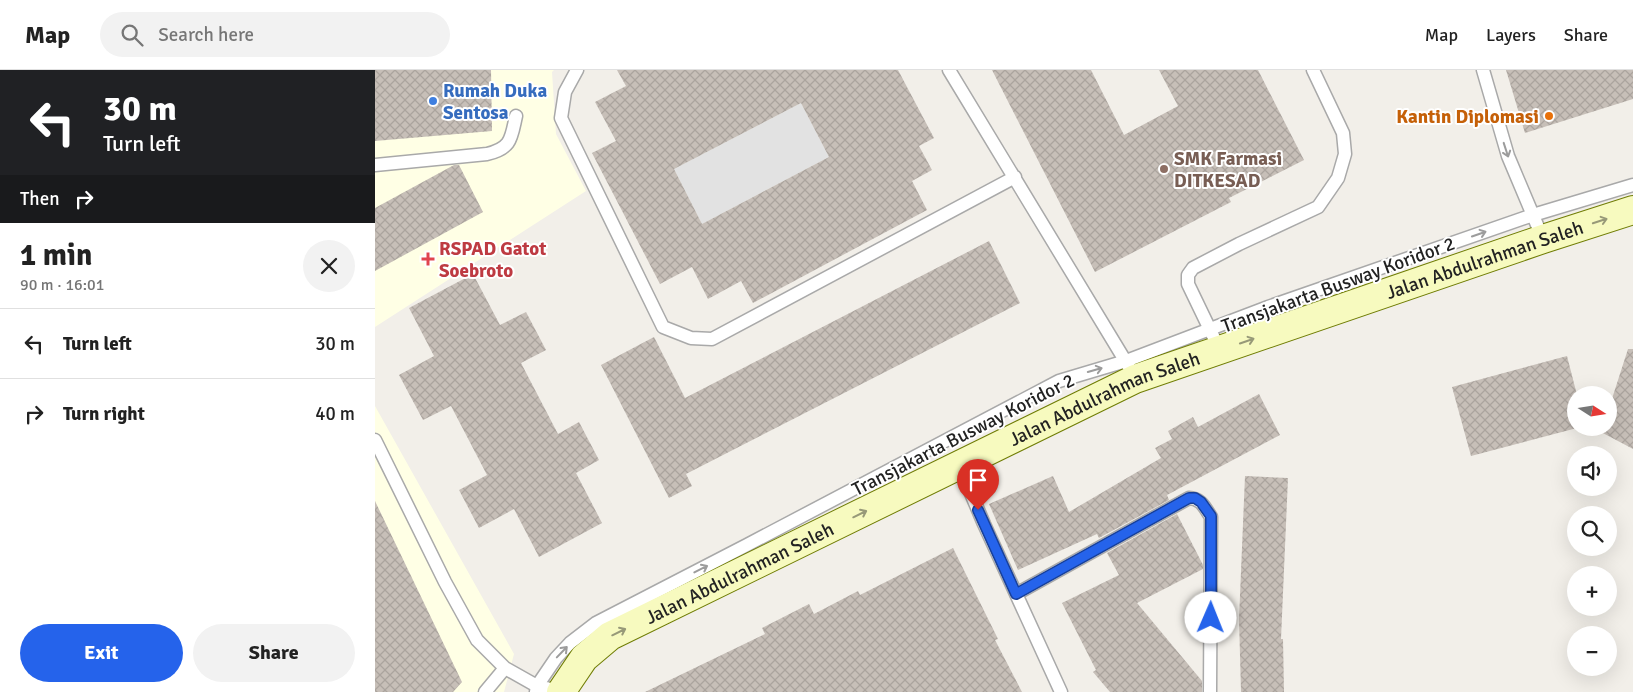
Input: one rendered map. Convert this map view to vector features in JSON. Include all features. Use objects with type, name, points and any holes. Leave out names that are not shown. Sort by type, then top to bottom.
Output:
[{"type":"street","name":"Jalan Abdulrahman Saleh","points":[[549,690],[610,636],[959,466],[1131,370],[1538,227],[1633,210]]},
{"type":"lane","points":[[577,70],[565,92],[561,118],[663,327],[691,338],[712,339],[1015,176]]},
{"type":"lane","points":[[949,70],[1131,370]]},
{"type":"lane","points":[[1215,340],[1188,284],[1188,275],[1193,268],[1318,207],[1338,178],[1345,154],[1343,133],[1313,70]]},
{"type":"lane","points":[[1483,70],[1508,156],[1538,227],[1633,185]]},
{"type":"lane","points":[[375,165],[501,151],[511,137],[516,116]]},
{"type":"lane","name":"Transjakarta Busway Koridor 2","points":[[549,690],[556,658],[570,643],[596,623],[1059,381],[1131,370]]},
{"type":"lane","points":[[375,440],[458,608],[477,640],[505,668],[549,690]]},
{"type":"lane","points":[[959,466],[1061,692]]},
{"type":"lane","points":[[1016,594],[1189,498],[1195,498],[1201,502],[1211,516],[1210,692]]},
{"type":"lane","points":[[485,692],[505,668]]},
{"type":"shaded area","name":"RSPAD Gatot Soebroto","points":[[375,70],[554,70],[552,72],[556,134],[586,191],[375,327]]},
{"type":"shaded area","points":[[801,103],[829,157],[702,224],[674,169]]},
{"type":"shaded area","points":[[375,406],[514,654],[504,692],[375,692]]},
{"type":"building","name":"Rumah Duka Sentosa","points":[[375,70],[491,70],[492,131],[375,141]]},
{"type":"building","points":[[617,70],[898,70],[934,138],[919,146],[932,170],[912,181],[927,210],[753,303],[741,281],[708,299],[692,267],[660,284],[592,153],[616,141],[595,102],[626,86]],"holes":[[[801,103],[829,157],[702,224],[674,169]]]},
{"type":"building","name":"SMK Farmasi DITKESAD","points":[[992,70],[1091,70],[1124,135],[1178,106],[1159,70],[1258,70],[1304,160],[1229,198],[1231,202],[1095,272]]},
{"type":"building","name":"Kantin Diplomasi","points":[[1506,70],[1633,70],[1633,99],[1525,133]]},
{"type":"building","points":[[454,165],[459,165],[483,212],[375,271],[375,208]]},
{"type":"building","points":[[989,241],[1020,303],[686,474],[692,486],[669,498],[601,365],[654,337],[685,398]]},
{"type":"building","points":[[473,274],[500,325],[526,312],[546,350],[521,363],[558,434],[579,422],[599,460],[576,473],[602,523],[539,557],[514,509],[479,528],[459,490],[487,475],[451,406],[423,420],[399,375],[434,356],[409,308]]},
{"type":"building","points":[[1628,349],[1633,349],[1633,449],[1609,436],[1617,436],[1616,386]]},
{"type":"building","points":[[1567,356],[1575,386],[1567,386],[1567,431],[1471,456],[1452,387]]},
{"type":"building","points":[[1259,394],[1280,435],[1167,495],[1169,500],[1099,538],[1097,534],[1018,570],[989,504],[1053,476],[1069,512],[1161,458],[1155,448],[1172,439],[1168,431],[1193,417],[1198,427]]},
{"type":"building","points":[[1245,476],[1288,478],[1281,639],[1283,639],[1284,692],[1241,692],[1239,619]]},
{"type":"building","points":[[375,501],[462,682],[453,692],[375,692]]},
{"type":"building","points":[[1177,514],[1203,565],[1203,569],[1137,603],[1202,681],[1202,692],[1110,692],[1093,672],[1096,670],[1062,603],[1119,575],[1107,553]]},
{"type":"building","points":[[953,548],[998,639],[995,640],[1022,692],[645,692],[765,634],[762,628],[809,604],[814,614],[858,591],[860,595]]},
{"type":"place","name":"Rumah Duka Sentosa","points":[[433,101]]},
{"type":"place","name":"Kantin Diplomasi","points":[[1549,116]]},
{"type":"place","name":"SMK Farmasi DITKESAD","points":[[1164,169]]},
{"type":"place","name":"RSPAD Gatot Soebroto","points":[[428,259]]},
{"type":"route","points":[[978,510],[1016,594],[1189,498],[1195,498],[1201,502],[1211,516],[1211,618]]}]
